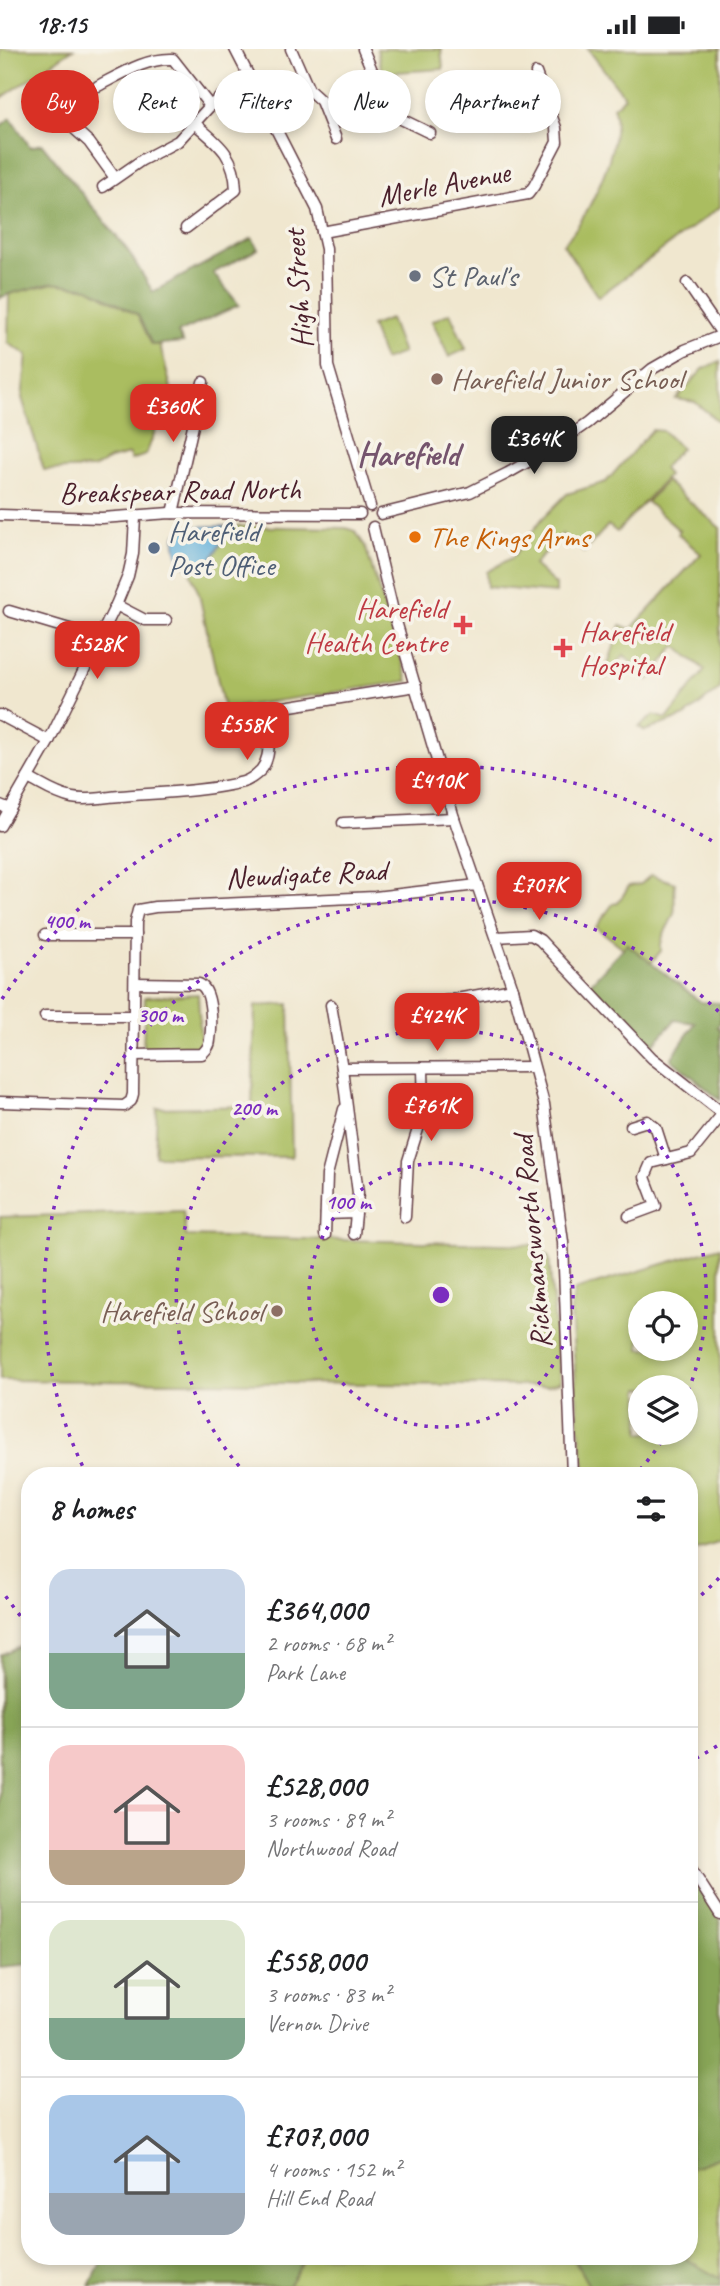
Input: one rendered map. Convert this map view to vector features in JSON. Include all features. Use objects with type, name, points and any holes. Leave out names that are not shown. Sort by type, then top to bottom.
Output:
[{"type":"street","name":"High Street","points":[[235,49],[245,70]]},
{"type":"street","points":[[291,49],[309,90],[321,101],[336,139]]},
{"type":"street","points":[[363,49],[376,80],[399,118],[425,131]]},
{"type":"street","points":[[99,86],[155,54],[173,59],[210,106]]},
{"type":"street","points":[[200,117],[214,103]]},
{"type":"street","points":[[186,228],[236,190],[236,174],[228,155],[200,129]]},
{"type":"street","points":[[79,133],[89,142],[114,178]]},
{"type":"street","points":[[103,187],[142,160],[178,141],[185,133]]},
{"type":"street","name":"High Street","points":[[278,133],[317,209],[326,249],[328,366],[370,506]]},
{"type":"street","name":"Merle Avenue","points":[[322,232],[528,194],[557,142],[556,133]]},
{"type":"street","points":[[382,514],[470,492],[508,473],[547,451],[587,423],[652,369],[720,333],[687,283]]},
{"type":"street","points":[[173,513],[203,382]]},
{"type":"street","points":[[0,504],[2,515]]},
{"type":"street","points":[[370,506],[379,509],[382,514],[379,523],[373,527],[363,524],[360,514],[364,508],[370,506]]},
{"type":"street","name":"Breakspear Road North","points":[[2,515],[53,518],[135,517],[173,513],[360,514]]},
{"type":"street","points":[[0,826],[5,807],[28,778],[49,741],[116,605],[133,554],[135,517]]},
{"type":"street","name":"Rickmansworth Road","points":[[373,527],[389,599],[454,818],[513,989],[544,1104],[563,1242],[572,1467]]},
{"type":"street","points":[[116,605],[145,620],[166,620]]},
{"type":"street","points":[[9,611],[100,638]]},
{"type":"street","points":[[28,778],[57,793],[77,799],[244,782],[259,771],[266,761],[270,723],[284,707],[416,686]]},
{"type":"street","points":[[0,715],[49,741]]},
{"type":"street","points":[[343,823],[454,818]]},
{"type":"street","name":"Newdigate Road","points":[[135,935],[138,910],[155,907],[375,897],[477,885]]},
{"type":"street","points":[[0,1102],[124,1106],[131,1101],[134,1094],[135,935],[45,935]]},
{"type":"street","points":[[496,937],[530,935],[540,940],[653,1058],[720,1111]]},
{"type":"street","points":[[134,1055],[202,1054],[211,1042],[210,994],[204,986],[135,983]]},
{"type":"street","points":[[445,1001],[513,989]]},
{"type":"street","points":[[331,1005],[358,1193],[354,1234]]},
{"type":"street","points":[[45,1016],[134,1016]]},
{"type":"street","points":[[342,1068],[533,1067]]},
{"type":"street","points":[[405,1217],[408,1161],[424,1110],[423,1069]]},
{"type":"street","points":[[325,1235],[327,1175],[345,1101]]},
{"type":"street","points":[[629,1216],[656,1206],[645,1177],[651,1163],[691,1153],[720,1117]]},
{"type":"street","points":[[631,1126],[647,1121],[656,1128],[666,1159]]},
{"type":"street","points":[[326,1214],[356,1213]]},
{"type":"street","points":[[698,1880],[720,1915]]},
{"type":"green space","points":[[0,49],[73,49],[42,70],[21,70],[21,85],[0,99]]},
{"type":"green space","points":[[377,49],[441,49],[443,69],[381,70]]},
{"type":"green space","points":[[588,49],[720,49],[720,207],[598,297],[563,244],[583,218],[602,179],[614,139],[616,121],[613,107],[625,97]]},
{"type":"green space","points":[[11,118],[30,147],[42,144],[129,252],[153,292],[252,238],[258,249],[213,273],[239,305],[178,333],[183,342],[152,345],[138,315],[89,288],[53,283],[0,298],[0,126]]},
{"type":"green space","points":[[53,283],[89,288],[138,315],[152,345],[160,345],[171,388],[146,455],[131,460],[129,454],[110,459],[94,468],[44,470],[22,398],[27,355],[8,343],[9,294]]},
{"type":"green space","points":[[450,313],[466,349],[449,357],[432,321]]},
{"type":"green space","points":[[390,319],[403,353],[384,360],[371,326]]},
{"type":"green space","points":[[720,361],[720,423],[695,402],[676,399],[703,369]]},
{"type":"green space","points":[[652,430],[663,431],[681,448],[663,468],[668,476],[617,532],[608,525],[584,552],[562,534],[534,565],[556,585],[556,593],[487,587],[486,572],[513,557],[542,519],[567,494],[606,482]]},
{"type":"green space","points":[[666,481],[720,528],[720,689],[685,716],[645,731],[639,727],[654,715],[667,719],[705,670],[675,646],[649,680],[624,655],[606,678],[604,677],[621,625],[631,629],[701,554],[647,502]]},
{"type":"green space","points":[[224,526],[346,528],[355,531],[365,546],[408,681],[224,709],[199,594],[189,569],[205,569],[220,545]]},
{"type":"green space","points":[[651,875],[675,883],[674,913],[663,936],[661,951],[651,963],[627,944],[623,948],[596,927],[629,886],[641,884]]},
{"type":"green space","points":[[627,944],[701,1002],[720,1003],[720,1023],[717,1027],[720,1029],[720,1100],[671,1059],[695,1023],[675,1020],[651,1047],[590,984]]},
{"type":"green space","points":[[198,994],[201,1048],[143,1050],[145,997]]},
{"type":"green space","points":[[289,1004],[292,1157],[155,1156],[157,1108],[252,1106],[255,1006]]},
{"type":"green space","name":"Harefield School","points":[[183,1211],[186,1236],[537,1245],[549,1257],[560,1382],[547,1386],[0,1380],[0,1217]]},
{"type":"green space","points":[[720,1247],[720,1541],[698,1548],[698,1467],[585,1467],[579,1429],[571,1310],[575,1290]]},
{"type":"green space","points":[[21,1645],[21,1965],[0,1967],[0,1655]]},
{"type":"green space","points":[[698,1885],[720,1919],[720,2157],[698,2165]]},
{"type":"green space","points":[[720,2157],[720,2279],[696,2265],[698,2165]]},
{"type":"green space","points":[[100,2265],[301,2265],[288,2286],[90,2286]]},
{"type":"green space","points":[[301,2265],[577,2265],[589,2286],[288,2286]]},
{"type":"green space","points":[[577,2265],[696,2265],[720,2279],[720,2286],[589,2286]]},
{"type":"water","points":[[224,526],[220,545],[205,569],[193,569],[180,561],[176,552],[176,534],[191,527]]},
{"type":"place","name":"St Paul's","points":[[415,276]]},
{"type":"place","name":"Harefield Junior School","points":[[437,379]]},
{"type":"place","name":"The Kings Arms","points":[[415,537]]},
{"type":"place","name":"Harefield Post Office","points":[[154,548]]},
{"type":"place","name":"Harefield Health Centre","points":[[463,625]]},
{"type":"place","name":"Harefield Hospital","points":[[563,648]]},
{"type":"place","name":"Harefield School","points":[[277,1311]]},
{"type":"district","name":"Harefield","points":[[408,453]]}]
